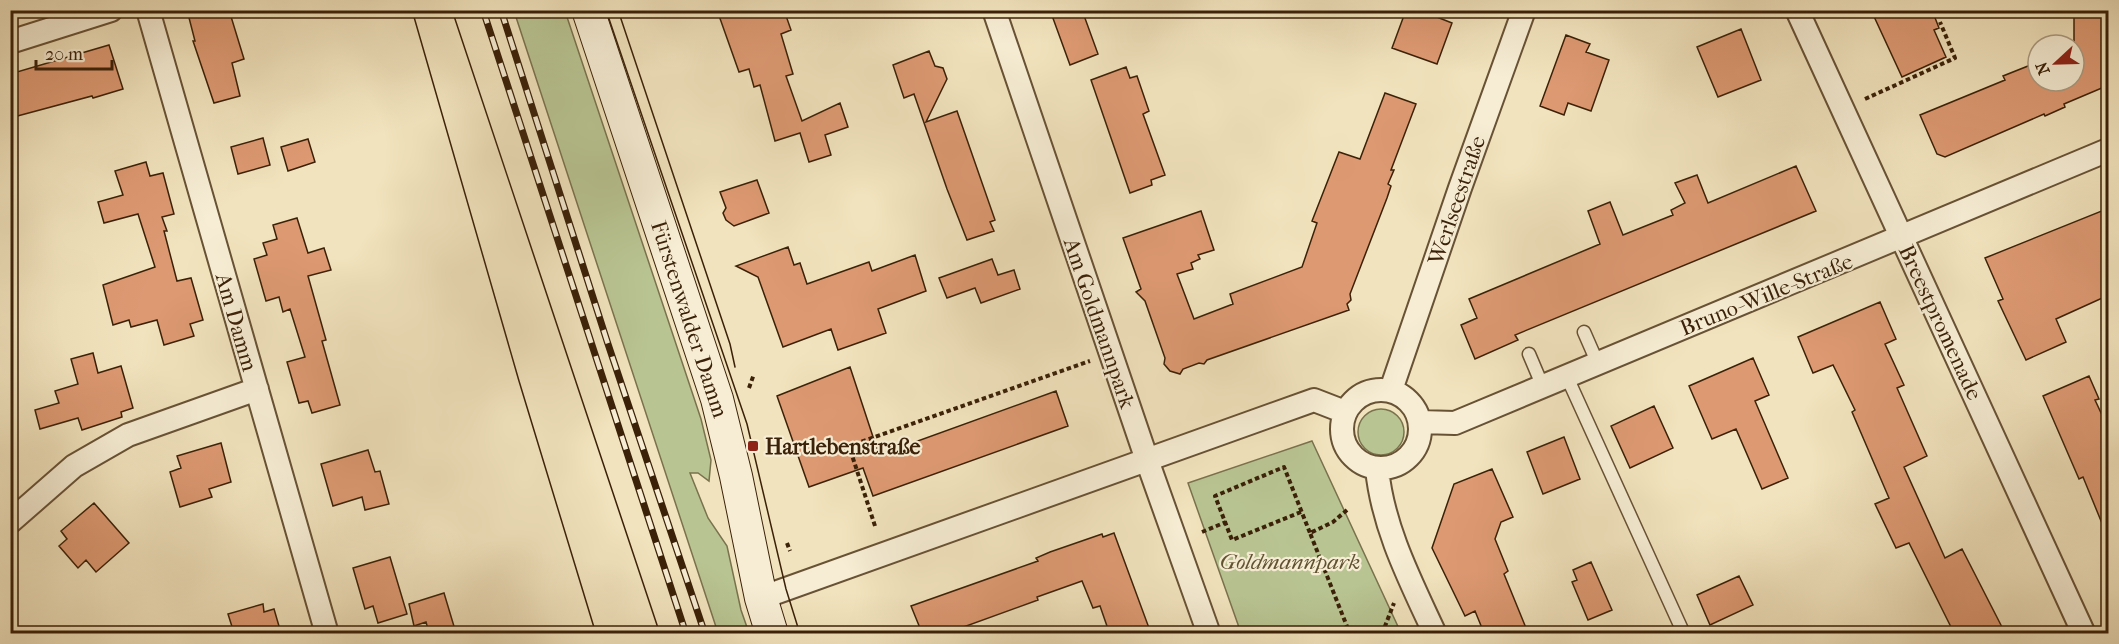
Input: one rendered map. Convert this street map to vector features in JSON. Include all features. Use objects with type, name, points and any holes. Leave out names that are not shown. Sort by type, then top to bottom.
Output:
[{"type":"main road","name":"Fürstenwalder Damm","points":[[588,10],[717,399],[761,598],[771,633]]},
{"type":"street","points":[[10,42],[111,10]]},
{"type":"street","name":"Am Damm","points":[[148,10],[327,633]]},
{"type":"street","name":"Am Goldmannpark","points":[[994,10],[1110,354],[1209,633]]},
{"type":"street","name":"Werlseestraße","points":[[1391,390],[1524,10]]},
{"type":"street","name":"Breestpromenade","points":[[1797,10],[2084,633]]},
{"type":"street","name":"Bruno-Wille-Straße","points":[[1420,422],[1455,423],[2109,150]]},
{"type":"street","points":[[10,522],[74,466],[128,435],[256,389]]},
{"type":"street","points":[[1374,390],[1391,390],[1411,403],[1420,422],[1419,440],[1410,455],[1395,466],[1377,469],[1360,462],[1346,449],[1341,430],[1345,412],[1357,397],[1374,390]]},
{"type":"street","points":[[761,598],[1314,400],[1345,412]]},
{"type":"street","points":[[1377,469],[1380,497],[1388,524],[1405,569],[1435,633]]},
{"type":"lane","points":[[1584,332],[1598,364]]},
{"type":"lane","points":[[1529,354],[1543,387]]},
{"type":"lane","points":[[1567,377],[1684,633]]},
{"type":"path","points":[[1842,109],[1955,58],[1940,22]]},
{"type":"path","points":[[833,450],[1110,354]]},
{"type":"path","points":[[749,388],[754,374]]},
{"type":"path","points":[[849,446],[875,526]]},
{"type":"path","points":[[1301,512],[1232,540],[1215,496],[1284,466],[1350,633]]},
{"type":"path","points":[[1310,533],[1333,522],[1347,510]]},
{"type":"path","points":[[1202,531],[1226,522]]},
{"type":"path","points":[[787,543],[790,552]]},
{"type":"path","points":[[1382,633],[1396,597]]},
{"type":"green space","points":[[514,11],[565,11],[701,419],[711,460],[709,481],[698,473],[690,473],[708,518],[727,546],[741,610],[749,633],[718,633]]},
{"type":"green space","points":[[1381,409],[1397,416],[1404,432],[1397,448],[1381,455],[1365,448],[1358,432],[1365,416]]},
{"type":"green space","name":"Goldmannpark","points":[[1312,441],[1401,633],[1241,633],[1188,483]]},
{"type":"building","points":[[187,10],[229,10],[244,59],[232,63],[240,96],[214,103],[193,41],[195,41]]},
{"type":"building","points":[[717,10],[784,10],[791,30],[781,34],[793,74],[786,76],[802,121],[840,103],[848,127],[825,135],[831,155],[809,162],[800,133],[775,141],[760,85],[754,87],[749,69],[739,72]]},
{"type":"building","points":[[1050,10],[1082,10],[1098,54],[1070,65]]},
{"type":"building","points":[[1406,10],[1419,10],[1452,23],[1437,64],[1392,48]]},
{"type":"building","points":[[1871,10],[1932,10],[1939,28],[1934,30],[1946,57],[1902,77]]},
{"type":"building","points":[[2074,10],[2103,10],[2109,24],[2109,85],[2064,104],[2065,107],[2045,116],[2044,114],[1945,157],[1937,154],[1920,115],[2005,80],[2003,76],[2026,67],[2026,93],[2086,93],[2086,33],[2074,33]]},
{"type":"building","points":[[1741,29],[1761,80],[1718,97],[1697,47]]},
{"type":"building","points":[[1566,35],[1590,44],[1586,52],[1609,60],[1591,111],[1568,103],[1564,115],[1540,106]]},
{"type":"building","points":[[109,45],[123,89],[10,118],[10,74]]},
{"type":"building","points":[[929,51],[935,66],[943,68],[947,79],[926,122],[957,111],[995,220],[990,222],[994,231],[967,240],[914,94],[904,98],[893,65]]},
{"type":"building","points":[[1126,67],[1130,78],[1137,76],[1149,111],[1143,114],[1165,175],[1151,180],[1152,185],[1130,193],[1091,80]]},
{"type":"building","points":[[1385,93],[1416,104],[1391,170],[1394,170],[1388,184],[1391,186],[1387,198],[1350,294],[1351,300],[1347,304],[1349,310],[1207,360],[1204,364],[1199,363],[1183,369],[1180,374],[1170,371],[1164,364],[1165,358],[1145,301],[1136,292],[1141,289],[1123,238],[1201,211],[1214,250],[1198,255],[1200,259],[1191,263],[1193,269],[1177,274],[1194,319],[1233,304],[1230,294],[1302,267],[1317,223],[1312,221],[1339,152],[1360,159]]},
{"type":"building","points":[[263,138],[270,165],[238,174],[231,147]]},
{"type":"building","points":[[308,139],[315,162],[288,171],[281,147]]},
{"type":"building","points":[[146,162],[150,176],[163,173],[174,214],[162,217],[177,281],[191,278],[203,320],[190,324],[194,336],[164,345],[157,320],[131,327],[129,320],[113,325],[103,285],[155,267],[138,214],[104,223],[98,202],[123,195],[115,171]]},
{"type":"building","points":[[1796,166],[1816,211],[1515,335],[1518,340],[1475,359],[1461,325],[1477,318],[1469,299],[1600,244],[1588,211],[1610,202],[1623,235],[1673,215],[1671,210],[1685,203],[1675,183],[1697,175],[1708,203]]},
{"type":"building","points":[[757,180],[769,213],[734,226],[726,220],[723,213],[726,208],[720,192]]},
{"type":"building","points":[[2109,208],[2109,295],[2056,319],[2066,342],[2026,360],[1998,301],[2003,299],[1985,258]]},
{"type":"building","points":[[297,218],[308,253],[324,248],[331,270],[308,276],[326,340],[322,341],[340,405],[312,413],[308,401],[299,403],[287,362],[305,357],[290,309],[283,312],[279,297],[266,301],[254,259],[267,255],[263,243],[277,239],[273,225]]},
{"type":"building","points":[[788,247],[794,265],[800,263],[807,284],[869,262],[872,271],[915,255],[926,291],[878,309],[886,333],[838,350],[831,329],[783,347],[758,277],[736,266]]},
{"type":"building","points":[[992,259],[998,275],[1014,270],[1020,289],[981,303],[975,288],[947,298],[939,278]]},
{"type":"building","points":[[1880,302],[1896,339],[1885,344],[1904,385],[1897,388],[1927,456],[1904,467],[1945,558],[1962,549],[2005,633],[1954,633],[1909,543],[1896,548],[1875,504],[1889,498],[1852,412],[1855,410],[1833,365],[1813,373],[1798,337]]},
{"type":"building","points":[[93,353],[98,373],[121,366],[133,408],[121,412],[122,417],[82,430],[78,418],[40,429],[35,410],[59,403],[55,391],[78,384],[71,359]]},
{"type":"building","points":[[1753,358],[1769,395],[1755,401],[1788,478],[1762,489],[1736,429],[1712,439],[1689,386]]},
{"type":"building","points":[[850,367],[879,455],[1056,391],[1068,426],[873,496],[863,468],[809,487],[777,396]]},
{"type":"building","points":[[2089,376],[2099,399],[2095,400],[2109,430],[2108,538],[2083,477],[2079,479],[2043,396]]},
{"type":"building","points":[[1654,406],[1673,448],[1630,468],[1611,426]]},
{"type":"building","points":[[1564,437],[1580,479],[1543,494],[1527,452]]},
{"type":"building","points":[[221,443],[231,482],[209,489],[212,497],[180,507],[170,472],[181,468],[177,456]]},
{"type":"building","points":[[368,450],[375,472],[380,471],[389,504],[365,510],[362,497],[333,506],[321,464]]},
{"type":"building","points":[[1492,469],[1513,517],[1501,522],[1495,539],[1508,571],[1504,574],[1526,628],[1513,633],[1484,633],[1475,611],[1465,616],[1432,548],[1454,484]]},
{"type":"building","points":[[94,503],[129,543],[96,572],[86,560],[78,568],[59,546],[67,539],[61,531]]},
{"type":"building","points":[[1114,533],[1149,628],[1135,633],[1118,633],[1115,627],[1108,629],[1100,606],[1093,608],[1082,581],[1037,597],[1038,600],[947,633],[922,633],[911,606],[1038,561],[1036,558],[1050,552],[1102,534],[1103,537]]},
{"type":"building","points":[[390,557],[407,614],[378,623],[373,606],[365,609],[353,568]]},
{"type":"building","points":[[1591,562],[1612,610],[1588,620],[1572,582],[1577,580],[1573,570]]},
{"type":"building","points":[[1739,576],[1753,605],[1710,625],[1697,595]]},
{"type":"building","points":[[444,593],[456,633],[429,633],[426,622],[414,626],[409,604]]},
{"type":"building","points":[[263,604],[264,612],[274,609],[281,633],[234,633],[228,614]]},
{"type":"tram line","points":[[412,10],[519,381],[596,634]]},
{"type":"tram line","points":[[452,10],[660,634]]},
{"type":"tram line","points":[[606,10],[747,424],[786,589],[800,634]]},
{"type":"tram line","points":[[618,10],[730,344],[735,367]]},
{"type":"railway","points":[[483,10],[686,634]]},
{"type":"railway","points":[[501,10],[607,341],[705,634]]},
{"type":"place","name":"Hartlebenstraße","points":[[753,446]]}]
